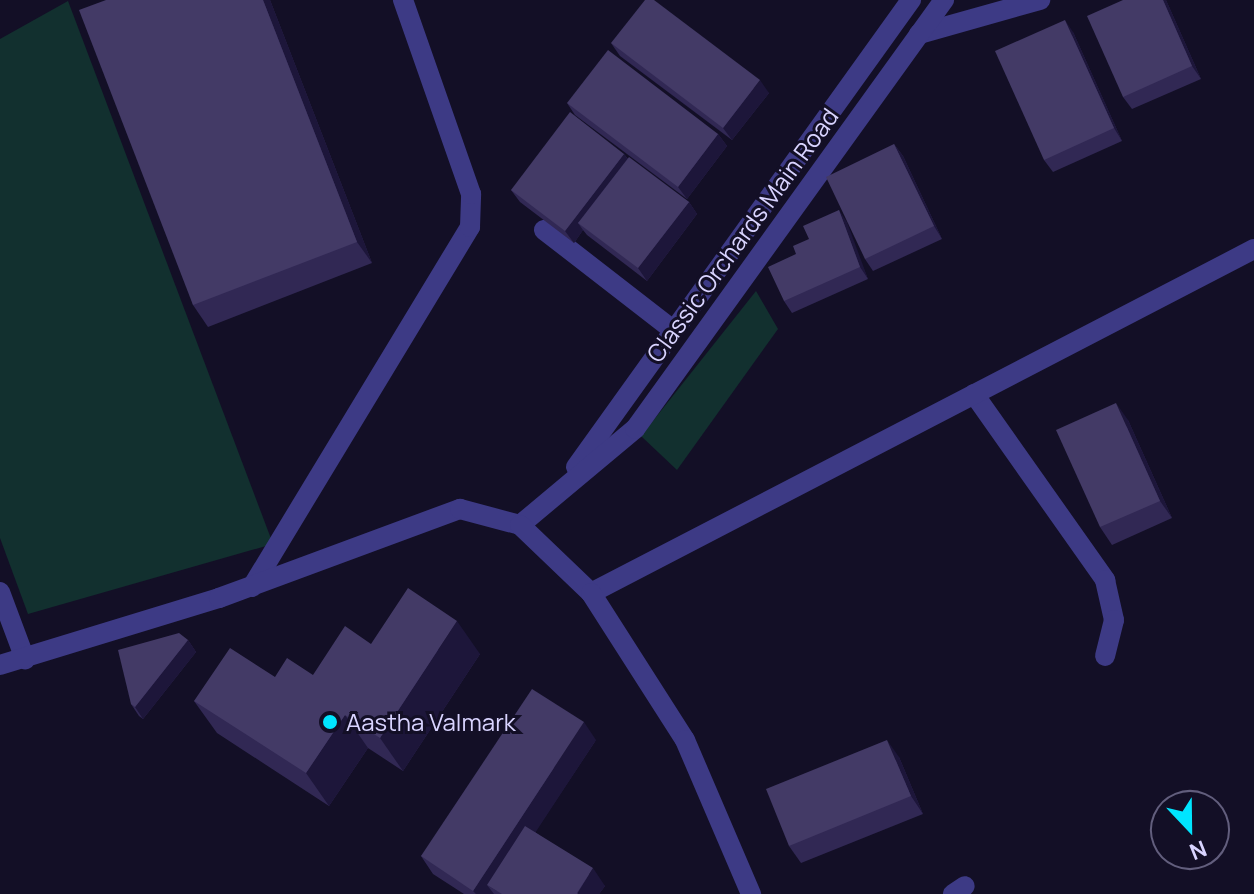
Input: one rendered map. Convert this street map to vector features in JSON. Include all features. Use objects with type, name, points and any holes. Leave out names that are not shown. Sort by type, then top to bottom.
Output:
[{"type":"street","points":[[252,587],[470,227],[471,194],[403,0]]},
{"type":"street","name":"Classic Orchards Main Road","points":[[565,484],[911,0]]},
{"type":"street","name":"Classic Orchards Main Road","points":[[520,525],[565,484],[635,429],[944,0]]},
{"type":"street","points":[[919,34],[1040,0]]},
{"type":"street","points":[[544,230],[673,330]]},
{"type":"street","points":[[591,593],[1254,249]]},
{"type":"street","points":[[974,394],[1105,580],[1114,620],[1105,656]]},
{"type":"street","points":[[0,665],[252,587],[460,509],[520,525],[591,593],[685,740],[751,894]]},
{"type":"street","points":[[1,598],[25,659]]},
{"type":"green space","points":[[68,1],[273,544],[28,614],[0,538],[0,39]]},
{"type":"green space","points":[[756,291],[778,329],[677,470],[641,436]]},
{"type":"building","points":[[106,0],[263,0],[357,242],[193,305],[79,10]]},
{"type":"building","points":[[645,0],[654,0],[760,80],[723,128],[611,43]]},
{"type":"building","points":[[1123,0],[1163,0],[1192,66],[1123,97],[1087,16]]},
{"type":"building","points":[[1065,20],[1114,128],[1044,160],[995,51]]},
{"type":"building","points":[[608,50],[718,134],[678,187],[567,103]]},
{"type":"building","points":[[570,112],[624,154],[565,231],[511,190]]},
{"type":"building","points":[[894,144],[934,226],[865,259],[826,177]]},
{"type":"building","points":[[629,157],[689,202],[638,268],[578,223]]},
{"type":"building","points":[[839,210],[860,267],[784,301],[768,267],[796,254],[793,246],[809,239],[803,226]]},
{"type":"building","points":[[1116,403],[1160,501],[1100,527],[1056,430]]},
{"type":"building","points":[[408,588],[457,621],[380,738],[345,715],[306,773],[194,701],[230,648],[275,677],[287,658],[313,675],[345,626],[371,644]]},
{"type":"building","points":[[179,633],[188,640],[135,707],[131,704],[118,650]]},
{"type":"building","points":[[532,689],[584,722],[473,891],[421,856]]},
{"type":"building","points":[[887,740],[911,796],[789,846],[766,789]]},
{"type":"building","points":[[525,826],[593,868],[578,894],[502,894],[487,885]]},
{"type":"place","name":"Aastha Valmark","points":[[330,722]]}]
